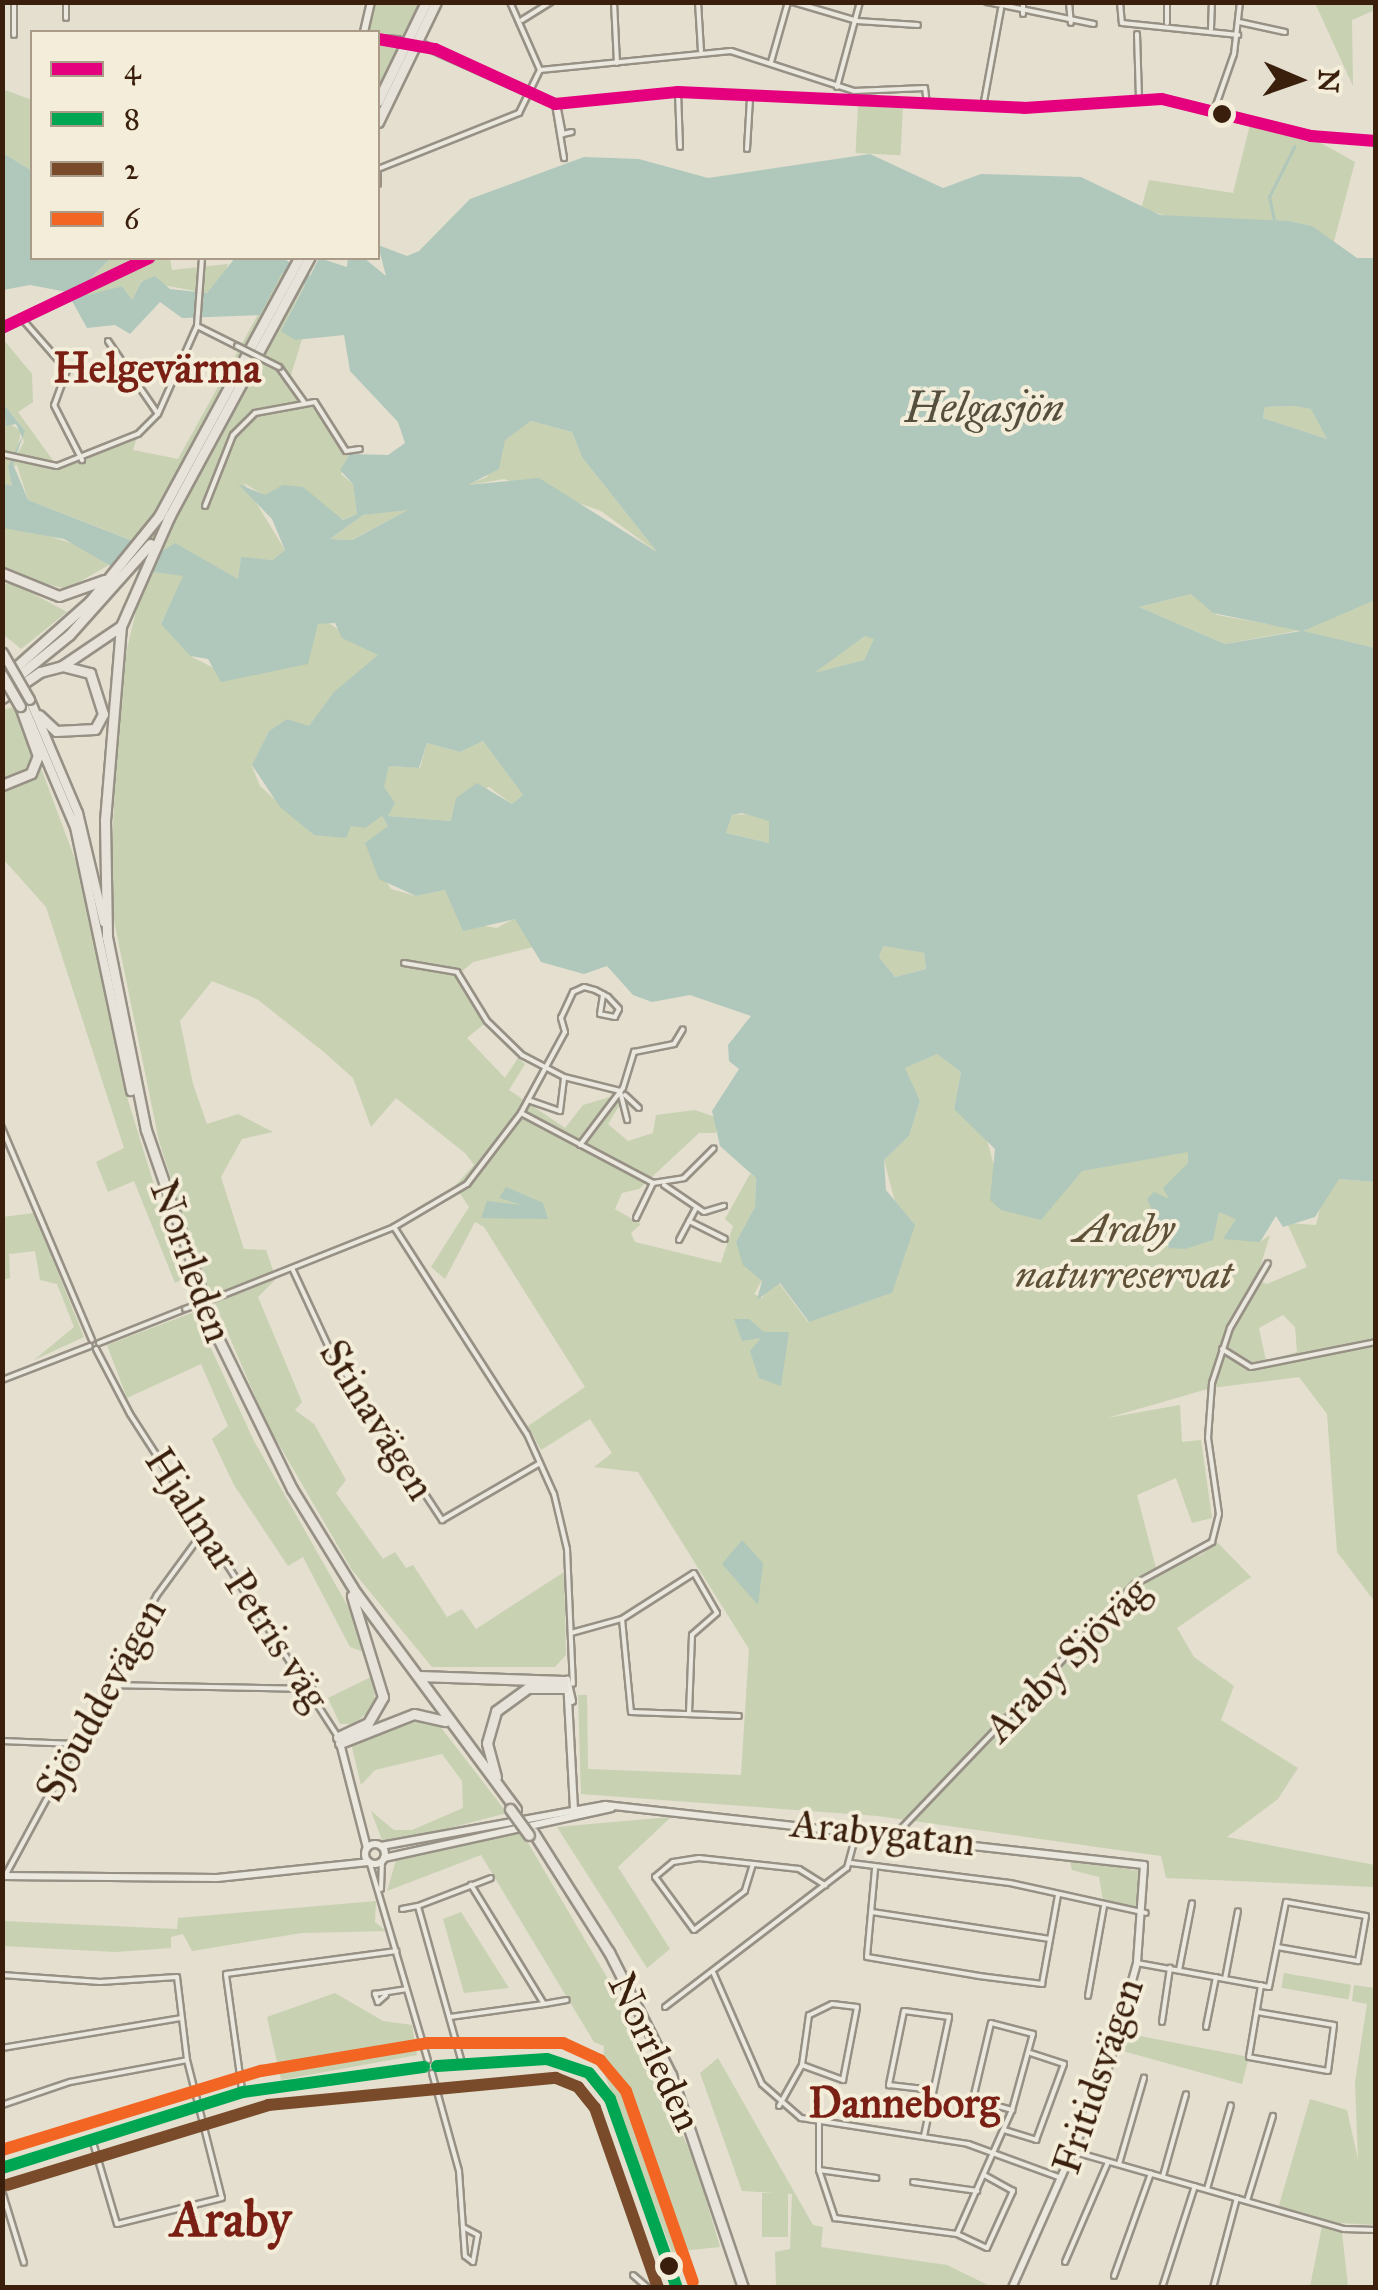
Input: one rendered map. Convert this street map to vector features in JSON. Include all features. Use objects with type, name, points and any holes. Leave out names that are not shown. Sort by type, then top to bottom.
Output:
[{"type":"highway","points":[[380,97],[426,2]]},
{"type":"highway","points":[[380,118],[436,2]]},
{"type":"highway","points":[[2,689],[126,572],[170,515],[299,264]]},
{"type":"highway","points":[[36,728],[2,673],[19,666],[126,572],[151,539],[291,283]]},
{"type":"highway","points":[[2,573],[66,596],[126,572]]},
{"type":"highway","points":[[107,937],[115,664],[126,572]]},
{"type":"highway","points":[[2,698],[62,666],[122,626]]},
{"type":"highway","points":[[39,715],[76,736],[95,729],[103,714],[90,673],[62,666]]},
{"type":"highway","points":[[2,785],[31,773],[38,756],[24,705]]},
{"type":"highway","name":"Norrleden","points":[[107,937],[146,1130],[217,1336],[306,1513],[412,1670],[513,1809]]},
{"type":"highway","name":"Norrleden","points":[[132,1091],[212,1338],[268,1456],[352,1596],[531,1834],[658,2049],[741,2288]]},
{"type":"highway","points":[[339,1740],[371,1720],[383,1692],[352,1596]]},
{"type":"highway","points":[[412,1670],[428,1680],[488,1673],[567,1684]]},
{"type":"highway","points":[[501,1788],[488,1743],[496,1711],[528,1688],[567,1684]]},
{"type":"highway","points":[[339,1740],[414,1714],[445,1722]]},
{"type":"main road","name":"Norrleden","points":[[3,652],[24,705],[39,715],[78,812],[107,937]]},
{"type":"main road","points":[[2,673],[24,705]]},
{"type":"main road","name":"Norrleden","points":[[36,728],[75,826],[132,1091]]},
{"type":"street","points":[[14,2],[14,36]]},
{"type":"street","points":[[66,2],[66,18]]},
{"type":"street","points":[[365,30],[372,2]]},
{"type":"street","points":[[380,169],[511,119],[530,98],[540,70],[522,20],[510,2]]},
{"type":"street","points":[[522,20],[551,2]]},
{"type":"street","points":[[614,2],[617,62]]},
{"type":"street","points":[[698,2],[701,51]]},
{"type":"street","points":[[771,62],[791,2],[857,20],[918,25]]},
{"type":"street","points":[[837,87],[860,2]]},
{"type":"street","points":[[987,2],[1023,14],[1094,24]]},
{"type":"street","points":[[1023,2],[1023,14]]},
{"type":"street","points":[[1069,2],[1071,23]]},
{"type":"street","points":[[1120,2],[1122,23],[1166,23],[1238,35]]},
{"type":"street","points":[[1166,23],[1167,2]]},
{"type":"street","points":[[1211,29],[1212,2]]},
{"type":"street","points":[[1214,111],[1238,35],[1240,2]]},
{"type":"street","points":[[983,108],[998,6]]},
{"type":"street","points":[[1239,22],[1285,32]]},
{"type":"street","points":[[1137,34],[1139,99]]},
{"type":"street","points":[[380,39],[398,40]]},
{"type":"street","points":[[420,44],[530,98],[556,104],[678,92],[983,108],[1139,99],[1214,111],[1311,136],[1376,141]]},
{"type":"street","points":[[540,70],[701,51],[771,62],[837,87],[925,88],[927,104]]},
{"type":"street","points":[[678,92],[680,147]]},
{"type":"street","points":[[747,150],[750,93]]},
{"type":"street","points":[[556,104],[563,134],[572,132]]},
{"type":"street","points":[[556,104],[564,158]]},
{"type":"street","points":[[2,328],[145,260]]},
{"type":"street","points":[[2,454],[58,466],[82,460],[138,434],[158,414],[197,326],[202,260]]},
{"type":"street","points":[[20,318],[67,370],[54,404],[82,460]]},
{"type":"street","points":[[197,326],[278,366],[304,404]]},
{"type":"street","points":[[108,341],[158,414]]},
{"type":"street","points":[[205,506],[221,463],[247,418],[314,402],[346,451],[360,449]]},
{"type":"street","points":[[404,963],[457,972],[487,1021],[545,1070],[622,1093],[639,1108]]},
{"type":"street","points":[[2,1380],[394,1227],[467,1184],[521,1112],[566,1032],[562,1012],[573,992],[603,994],[616,1003],[615,1017],[600,1014],[603,994]]},
{"type":"street","points":[[580,1145],[622,1093],[634,1052],[674,1044],[683,1029]]},
{"type":"street","points":[[528,1100],[560,1111],[564,1077]]},
{"type":"street","points":[[622,1093],[627,1120]]},
{"type":"street","points":[[521,1112],[653,1183],[684,1178],[714,1148]]},
{"type":"street","name":"Hjalmar Petris väg","points":[[2,1128],[94,1344],[206,1528],[313,1689],[339,1740],[364,1816],[384,1860]]},
{"type":"street","points":[[636,1218],[653,1183]]},
{"type":"street","points":[[664,1184],[696,1208],[724,1206]]},
{"type":"street","points":[[680,1240],[696,1208]]},
{"type":"street","points":[[690,1220],[724,1239]]},
{"type":"street","points":[[394,1227],[540,1463],[564,1530],[571,1633],[567,1684],[572,1701],[574,1810]]},
{"type":"street","name":"Araby Sjöväg","points":[[896,1834],[1135,1584],[1212,1542],[1219,1514],[1208,1430],[1225,1351],[1268,1263]]},
{"type":"street","name":"Stinavägen","points":[[292,1268],[330,1350],[442,1520],[540,1463]]},
{"type":"street","points":[[1225,1351],[1252,1367],[1376,1342]]},
{"type":"street","name":"Sjöuddevägen","points":[[4,1876],[108,1685],[206,1528]]},
{"type":"street","points":[[571,1633],[622,1620],[694,1573],[717,1613],[692,1635],[688,1714]]},
{"type":"street","points":[[622,1620],[631,1712],[739,1716]]},
{"type":"street","points":[[108,1685],[313,1689]]},
{"type":"street","points":[[2,1742],[76,1744]]},
{"type":"street","name":"Arabygatan","points":[[366,1848],[574,1810],[630,1806],[1136,1862]]},
{"type":"street","name":"Arabygatan","points":[[369,1863],[574,1810]]},
{"type":"street","name":"Hjalmar Petris väg","points":[[364,1816],[369,1863]]},
{"type":"street","points":[[665,2007],[850,1863],[857,1830]]},
{"type":"street","points":[[341,1862],[366,1848]]},
{"type":"street","points":[[753,1864],[745,1891],[694,1930],[656,1877],[688,1858],[753,1864],[808,1871],[825,1885]]},
{"type":"street","points":[[382,1894],[384,1860]]},
{"type":"street","points":[[4,1876],[217,1878],[341,1862],[369,1863],[382,1894],[428,2060],[437,2066],[559,2060],[598,2082],[677,2288]]},
{"type":"street","name":"Fritidsvägen","points":[[1012,2288],[1064,2179],[1116,2041],[1146,1913],[1148,1874],[1136,1862]]},
{"type":"street","points":[[850,1863],[1058,1895],[1146,1913]]},
{"type":"street","points":[[875,1868],[867,1957],[1042,1984],[1058,1895]]},
{"type":"street","points":[[402,1909],[491,1878]]},
{"type":"street","points":[[470,1886],[544,2004]]},
{"type":"street","points":[[1137,1963],[1269,1987],[1277,1947],[1286,1902],[1366,1916],[1358,1961],[1277,1947]]},
{"type":"street","points":[[1179,1970],[1192,1903]]},
{"type":"street","points":[[418,1906],[462,2064]]},
{"type":"street","points":[[1088,1996],[1104,1906]]},
{"type":"street","points":[[1225,1979],[1238,1911]]},
{"type":"street","points":[[872,1912],[1050,1939]]},
{"type":"street","points":[[243,2092],[226,1974],[396,1951]]},
{"type":"street","points":[[1162,2022],[1170,1968]]},
{"type":"street","points":[[713,1972],[779,2106],[819,2123],[924,2136],[995,2152],[1064,2179]]},
{"type":"street","points":[[2,1975],[100,1982],[177,1977],[187,2060],[222,2198],[117,2224],[92,2139]]},
{"type":"street","points":[[1206,2027],[1216,1977]]},
{"type":"street","points":[[1256,2012],[1334,2025],[1328,2070],[1249,2057],[1256,2012],[1261,1985]]},
{"type":"street","points":[[386,1995],[406,1989]]},
{"type":"street","points":[[448,2017],[568,2000]]},
{"type":"street","points":[[779,2106],[802,2065],[809,2015],[832,2004],[858,2008],[843,2080],[802,2065]]},
{"type":"street","points":[[924,2136],[948,2017],[904,2011],[889,2085],[933,2090]]},
{"type":"street","points":[[2,2048],[181,2018]]},
{"type":"street","points":[[957,2234],[1012,2110],[1033,2034],[991,2023],[973,2099],[1012,2110]]},
{"type":"street","points":[[1004,2130],[1036,2140],[1064,2064],[1029,2052]]},
{"type":"street","points":[[2,2105],[70,2082],[187,2060]]},
{"type":"street","points":[[424,2067],[428,2060]]},
{"type":"street","points":[[432,2074],[437,2066]]},
{"type":"street","points":[[2,2168],[243,2092],[424,2067],[432,2074],[453,2142],[465,2256],[473,2262],[478,2234],[464,2228]]},
{"type":"street","points":[[1119,2164],[1144,2078]]},
{"type":"street","points":[[1163,2176],[1186,2094]]},
{"type":"street","points":[[1207,2189],[1231,2105]]},
{"type":"street","points":[[1246,2201],[1273,2116]]},
{"type":"street","points":[[819,2123],[819,2170],[835,2218],[957,2234],[988,2248],[1013,2190],[984,2176]]},
{"type":"street","points":[[1075,2152],[1246,2201],[1376,2230]]},
{"type":"street","points":[[1065,2262],[1108,2162]]},
{"type":"street","points":[[819,2170],[876,2178]]},
{"type":"street","points":[[1114,2276],[1151,2173]]},
{"type":"street","points":[[913,2182],[977,2191]]},
{"type":"street","points":[[1162,2288],[1195,2186]]},
{"type":"street","points":[[2,2192],[24,2263]]},
{"type":"street","points":[[1213,2288],[1238,2198]]},
{"type":"street","points":[[633,2275],[648,2288]]},
{"type":"green space","points":[[367,3],[443,3],[380,130],[380,30],[360,30]]},
{"type":"green space","points":[[1315,3],[1375,3],[1375,10],[1352,20],[1353,86]]},
{"type":"green space","points":[[2,89],[30,99],[30,170],[3,153]]},
{"type":"green space","points":[[858,106],[903,108],[900,155],[856,153]]},
{"type":"green space","points":[[1250,125],[1321,143],[1355,162],[1333,245],[1312,226],[1289,221],[1182,220],[1141,209],[1149,180],[1233,193]]},
{"type":"green space","points":[[109,260],[170,260],[172,270],[228,264],[221,284],[206,293],[141,281],[132,300],[122,286],[88,296],[82,287]]},
{"type":"green space","points":[[281,273],[305,284],[282,330],[302,339],[291,375],[304,403],[315,402],[350,454],[341,474],[353,484],[357,514],[342,520],[305,492],[265,496],[244,483],[285,550],[274,560],[241,558],[238,579],[175,544],[162,552],[28,500],[17,465],[8,467],[12,486],[3,483],[2,419],[21,431],[16,456],[24,442],[19,423],[3,403],[3,339],[32,374],[33,402],[18,412],[57,466],[138,434],[133,450],[178,459]]},
{"type":"green space","points":[[1265,407],[1312,409],[1327,439],[1263,418]]},
{"type":"green space","points":[[531,421],[572,432],[582,457],[657,552],[601,511],[570,500],[504,479],[464,486],[487,477],[504,440]]},
{"type":"green space","points":[[412,508],[351,540],[330,539],[363,515]]},
{"type":"green space","points":[[20,527],[80,546],[109,565],[67,589],[3,566],[2,528]]},
{"type":"green space","name":"Araby naturreservat","points":[[146,570],[184,576],[161,623],[190,656],[234,678],[308,655],[318,624],[327,622],[378,655],[309,727],[287,719],[269,731],[252,766],[260,786],[314,835],[382,816],[388,826],[376,863],[391,889],[416,896],[445,890],[459,916],[478,925],[497,928],[515,918],[533,947],[473,962],[459,974],[484,1024],[467,1038],[505,1078],[518,1058],[525,1064],[509,1090],[565,1128],[583,1105],[610,1097],[621,1103],[608,1124],[628,1141],[653,1133],[656,1115],[695,1110],[718,1118],[716,1133],[699,1133],[639,1189],[622,1193],[615,1209],[641,1224],[631,1233],[635,1242],[721,1263],[733,1226],[725,1219],[750,1174],[756,1177],[755,1207],[736,1242],[762,1280],[754,1294],[762,1298],[770,1283],[779,1283],[808,1322],[892,1293],[895,1202],[884,1160],[909,1136],[920,1101],[904,1068],[937,1054],[961,1072],[954,1109],[985,1133],[995,1169],[1183,1077],[1225,1093],[1260,1242],[1270,1235],[1256,1280],[1267,1284],[1307,1267],[1287,1223],[1316,1225],[1323,1196],[1339,1179],[1375,1182],[1375,1602],[1337,1552],[1327,1414],[1299,1377],[1211,1388],[1107,1418],[1180,1405],[1182,1442],[1201,1440],[1212,1518],[1192,1523],[1176,1478],[1137,1495],[1157,1572],[1203,1554],[1215,1540],[1251,1577],[1177,1628],[1194,1657],[1234,1686],[1221,1720],[1298,1768],[1278,1799],[1227,1837],[1375,1865],[1375,1887],[1166,1878],[1161,1856],[878,1816],[581,1794],[578,1695],[587,1695],[588,1769],[741,1775],[749,1649],[638,1472],[594,1467],[612,1453],[590,1419],[541,1450],[528,1426],[585,1387],[484,1227],[475,1222],[445,1279],[431,1267],[469,1207],[455,1186],[474,1165],[466,1154],[396,1098],[371,1127],[353,1078],[257,999],[212,981],[180,1021],[193,1084],[207,1124],[238,1114],[273,1132],[242,1139],[221,1177],[244,1249],[266,1250],[276,1279],[258,1297],[302,1402],[295,1410],[314,1424],[346,1480],[336,1493],[383,1559],[395,1552],[406,1568],[413,1565],[447,1617],[462,1609],[476,1629],[564,1572],[566,1655],[555,1667],[432,1667],[352,1570],[267,1424],[199,1266],[159,1141],[110,901],[119,682]],"holes":[[[1283,1315],[1295,1327],[1297,1352],[1266,1361],[1259,1328]]]},
{"type":"green space","points":[[13,583],[67,612],[21,649],[3,634],[3,584]]},
{"type":"green space","points":[[1191,594],[1217,615],[1301,630],[1225,644],[1139,607]]},
{"type":"green space","points":[[1375,600],[1375,648],[1303,632],[1315,621]]},
{"type":"green space","points":[[865,636],[875,639],[864,660],[811,674]]},
{"type":"green space","points":[[18,706],[82,878],[123,1084],[183,1279],[175,1283],[134,1181],[108,1192],[96,1162],[124,1148],[46,907],[4,860],[3,710]]},
{"type":"green space","points":[[483,741],[523,795],[512,804],[489,787],[456,806],[452,821],[388,816],[394,802],[383,787],[389,766],[420,768],[427,743],[460,752]]},
{"type":"green space","points":[[753,814],[770,821],[770,843],[726,833],[732,815]]},
{"type":"green space","points":[[883,946],[924,953],[926,969],[895,977],[879,957]]},
{"type":"green space","points":[[34,1213],[84,1337],[34,1360],[74,1327],[57,1284],[40,1280],[35,1251],[9,1254],[10,1278],[3,1280],[2,1217]]},
{"type":"green space","points":[[194,1312],[254,1441],[363,1633],[364,1652],[350,1647],[303,1557],[288,1566],[234,1485],[212,1439],[228,1426],[201,1364],[127,1398],[107,1345]]},
{"type":"green space","points":[[375,1675],[374,1707],[354,1724],[340,1724],[328,1698]]},
{"type":"green space","points":[[425,1719],[439,1725],[507,1813],[384,1845],[371,1811],[394,1830],[412,1830],[463,1808],[462,1781],[442,1754],[375,1770],[361,1785],[351,1743]]},
{"type":"green space","points":[[671,1817],[618,1867],[670,1949],[647,1968],[557,1827]]},
{"type":"green space","points":[[521,1831],[625,2008],[696,2165],[720,2247],[672,2252],[603,2070],[604,2046],[594,2042],[481,1855],[387,1891],[396,1860]]},
{"type":"green space","points":[[1069,1859],[1139,1871],[1146,1913],[1104,1906],[1099,1877],[1072,1870]]},
{"type":"green space","points":[[376,1901],[375,1922],[386,1931],[302,1933],[192,1951],[183,1934],[171,1937],[171,1948],[115,1952],[3,1946],[3,1921],[177,1929],[178,1918]]},
{"type":"green space","points":[[461,1912],[509,1988],[464,1993],[443,1919]]},
{"type":"green space","points":[[1284,1973],[1351,1985],[1348,2000],[1281,1988]]},
{"type":"green space","points":[[1354,1985],[1375,1988],[1375,2225],[1341,2223],[1348,2287],[1310,2287],[1322,2226],[1277,2212],[1310,2099],[1347,2110],[1358,2160],[1355,2082],[1367,2004],[1352,2001]]},
{"type":"green space","points":[[335,1993],[383,2021],[412,2025],[417,2055],[281,2080],[267,2017]]},
{"type":"green space","points":[[1124,2033],[1249,2057],[1242,2084],[1119,2050]]},
{"type":"green space","points":[[718,2058],[813,2225],[823,2227],[821,2247],[947,2265],[992,2287],[776,2287],[775,2252],[790,2249],[792,2194],[742,2191],[700,2073]]},
{"type":"green space","points":[[762,2193],[788,2193],[788,2237],[762,2237]]},
{"type":"water","name":"Helgasjön","points":[[3,153],[30,170],[30,260],[109,260],[82,287],[88,295],[122,286],[132,300],[141,282],[155,276],[170,289],[207,293],[233,260],[286,260],[310,276],[318,260],[347,267],[348,260],[366,260],[386,276],[380,246],[407,256],[419,251],[470,199],[584,157],[639,159],[708,178],[870,154],[943,188],[981,174],[1081,177],[1160,215],[1289,221],[1312,226],[1357,258],[1375,258],[1375,600],[1303,631],[1375,648],[1375,1182],[1339,1179],[1315,1217],[1283,1227],[1276,1216],[1260,1242],[1223,1239],[1236,1219],[1219,1212],[1213,1240],[1185,1249],[1169,1248],[1147,1199],[1154,1192],[1169,1199],[1163,1188],[1188,1163],[1188,1152],[1082,1171],[1041,1220],[1001,1210],[990,1200],[995,1149],[954,1109],[961,1072],[937,1054],[905,1068],[920,1101],[909,1136],[884,1160],[886,1190],[915,1225],[892,1293],[809,1322],[780,1283],[757,1300],[762,1281],[743,1265],[736,1242],[755,1207],[756,1178],[720,1146],[712,1111],[739,1069],[729,1061],[728,1045],[751,1016],[690,995],[652,1002],[633,995],[607,966],[584,974],[541,962],[515,919],[463,931],[445,890],[416,896],[379,879],[365,843],[388,826],[382,816],[365,828],[351,826],[346,838],[314,835],[280,807],[252,765],[269,731],[287,719],[309,726],[334,692],[378,655],[342,638],[335,623],[318,624],[308,664],[221,682],[208,659],[190,656],[161,624],[183,576],[111,566],[64,539],[3,528],[2,483],[12,486],[8,467],[22,437],[16,424],[6,426],[3,403],[25,431],[13,464],[28,500],[161,552],[175,543],[238,579],[241,557],[273,560],[285,550],[272,519],[238,484],[265,495],[283,485],[303,487],[343,520],[357,514],[353,484],[340,470],[350,454],[388,455],[405,443],[398,422],[350,371],[344,335],[295,340],[281,331],[305,285],[282,273],[260,315],[182,318],[160,302],[130,334],[115,325],[87,328],[67,292],[30,285],[3,290]],"holes":[[[1265,407],[1311,409],[1327,439],[1263,418]],[[531,421],[572,432],[582,457],[657,552],[539,478],[468,485],[499,469],[505,440]],[[408,510],[352,540],[330,539],[363,515]],[[1191,594],[1213,613],[1301,631],[1225,644],[1139,607]],[[865,636],[874,639],[864,660],[814,673]],[[483,741],[523,795],[512,804],[477,783],[456,798],[451,821],[388,816],[395,803],[384,787],[389,766],[419,768],[427,743],[460,752]],[[742,813],[769,821],[769,843],[726,833],[732,815]],[[883,946],[924,953],[926,969],[895,977],[879,957]]]},
{"type":"water","points":[[506,1187],[543,1203],[548,1219],[481,1218],[487,1201],[522,1205],[499,1198]]},
{"type":"water","points":[[734,1319],[749,1319],[764,1332],[789,1332],[781,1386],[759,1378],[750,1351],[761,1338],[742,1341]]},
{"type":"water","points":[[742,1540],[763,1563],[758,1605],[722,1564]]},
{"type":"waterway","points":[[1274,220],[1269,197],[1294,147]]},
{"type":"transit line","name":"4","points":[[380,39],[435,49],[555,104],[678,92],[1024,108],[1162,99],[1311,136],[1376,141]]},
{"type":"transit line","name":"4","points":[[2,328],[145,260]]},
{"type":"transit line","name":"6","points":[[2,2150],[261,2071],[429,2043],[563,2043],[600,2060],[626,2091],[693,2282]]},
{"type":"transit line","name":"8","points":[[437,2066],[547,2059],[589,2073],[610,2099],[677,2288]]},
{"type":"transit line","name":"8","points":[[2,2168],[243,2092],[424,2067]]},
{"type":"transit line","name":"2","points":[[7,2185],[268,2105],[556,2078],[578,2087],[595,2108],[658,2288]]},
{"type":"district","name":"Helgevärma","points":[[157,368]]},
{"type":"district","name":"Danneborg","points":[[904,2103]]},
{"type":"district","name":"Araby","points":[[231,2220]]}]
